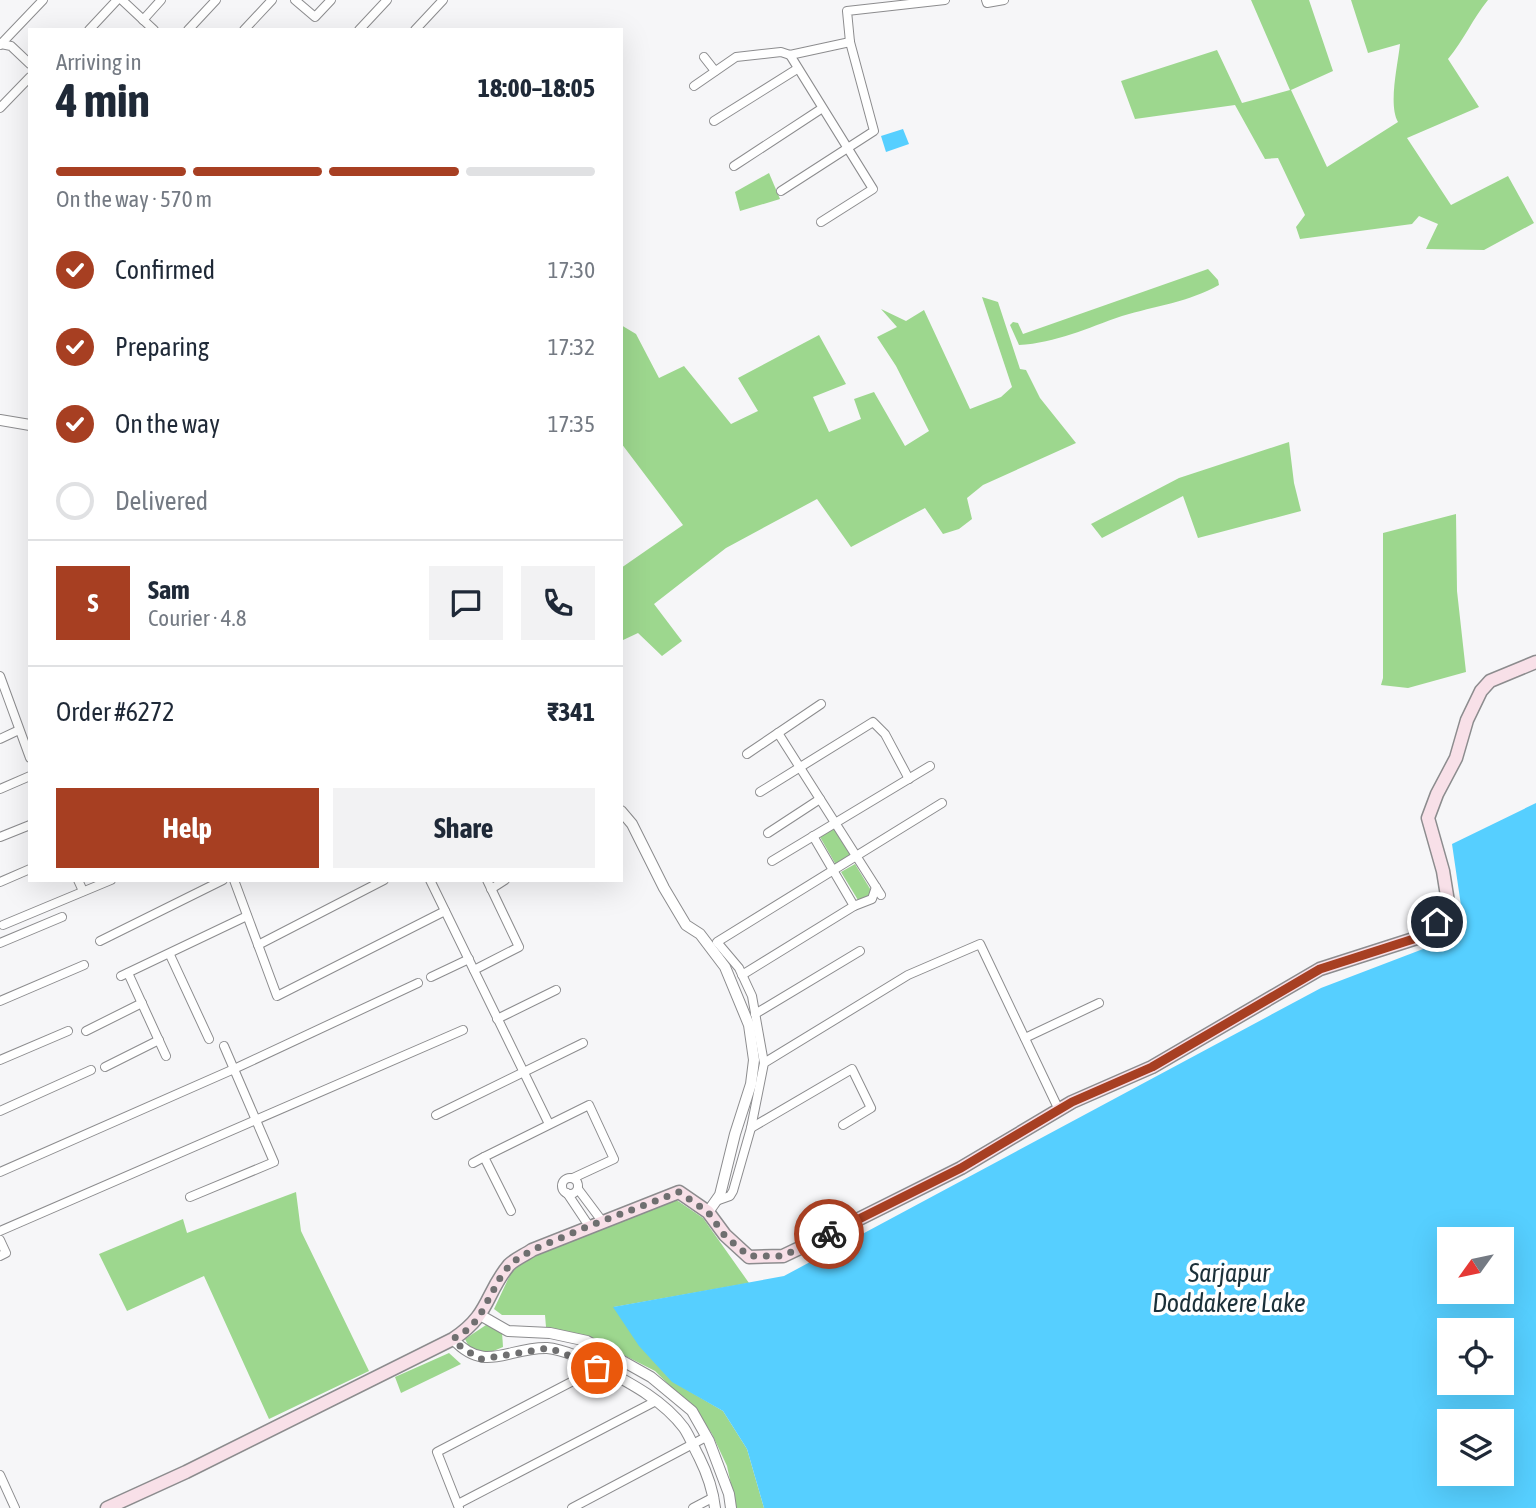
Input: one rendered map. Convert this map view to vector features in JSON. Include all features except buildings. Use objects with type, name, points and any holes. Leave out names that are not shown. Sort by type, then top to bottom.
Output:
[{"type":"main road","points":[[107,1508],[186,1472],[453,1339],[470,1328],[480,1315],[511,1263],[532,1250],[679,1192],[711,1207],[725,1236],[749,1256],[783,1256],[961,1168],[1111,1083],[1152,1067],[1320,969],[1426,935],[1449,908],[1443,872],[1428,818],[1437,794],[1456,758],[1467,720],[1482,691],[1490,681],[1536,662]]},
{"type":"street","points":[[1,44],[43,0]]},
{"type":"street","points":[[91,28],[120,0],[148,26],[161,0]]},
{"type":"street","points":[[190,28],[216,0]]},
{"type":"street","points":[[246,28],[272,0]]},
{"type":"street","points":[[295,0],[315,17],[331,0]]},
{"type":"street","points":[[361,28],[387,0]]},
{"type":"street","points":[[417,28],[443,0]]},
{"type":"street","points":[[851,0],[852,10]]},
{"type":"street","points":[[781,191],[874,131],[850,43],[847,11],[945,0]]},
{"type":"street","points":[[986,0],[987,3],[1004,0]]},
{"type":"street","points":[[694,86],[736,57],[781,52],[790,55],[850,43]]},
{"type":"street","points":[[1,44],[11,46],[28,62]]},
{"type":"street","points":[[790,55],[873,189],[821,222]]},
{"type":"street","points":[[704,57],[715,71]]},
{"type":"street","points":[[714,121],[797,69]]},
{"type":"street","points":[[0,108],[28,78]]},
{"type":"street","points":[[734,166],[821,108]]},
{"type":"street","points":[[0,421],[28,425]]},
{"type":"street","points":[[0,676],[2,693],[28,753]]},
{"type":"street","points":[[747,754],[821,705]]},
{"type":"street","points":[[760,792],[873,722],[885,734],[909,779]]},
{"type":"street","points":[[0,739],[19,730]]},
{"type":"street","points":[[742,975],[854,906],[872,899],[879,891],[778,733]]},
{"type":"street","points":[[772,861],[930,766]]},
{"type":"street","points":[[0,789],[28,777]]},
{"type":"street","points":[[768,833],[820,799]]},
{"type":"street","points":[[711,1207],[730,1196],[751,1128],[764,1063],[752,996],[742,975],[717,942],[942,803]]},
{"type":"street","points":[[623,813],[632,824],[686,925],[700,934],[724,967],[749,1025],[754,1060],[751,1084],[720,1195],[711,1207]]},
{"type":"street","points":[[0,837],[28,826]]},
{"type":"street","points":[[813,836],[854,906]]},
{"type":"street","points":[[0,882],[28,870]]},
{"type":"street","points":[[79,882],[83,891]]},
{"type":"street","points":[[3,925],[106,882]]},
{"type":"street","points":[[100,941],[219,882]]},
{"type":"street","points":[[235,882],[277,996],[445,911]]},
{"type":"street","points":[[258,944],[380,882]]},
{"type":"street","points":[[431,882],[549,1124]]},
{"type":"street","points":[[474,970],[519,947],[488,882]]},
{"type":"street","points":[[491,889],[502,882]]},
{"type":"street","points":[[166,1056],[142,1003],[124,975],[247,916]]},
{"type":"street","points":[[0,943],[62,917]]},
{"type":"street","points":[[764,1063],[908,975],[980,944],[1059,1111]]},
{"type":"street","points":[[755,1014],[860,951]]},
{"type":"street","points":[[170,955],[209,1039]]},
{"type":"street","points":[[431,977],[469,959]]},
{"type":"street","points":[[0,1001],[84,965]]},
{"type":"street","points":[[0,1172],[234,1069],[418,983]]},
{"type":"street","points":[[497,1018],[556,990]]},
{"type":"street","points":[[86,1031],[142,1003]]},
{"type":"street","points":[[1025,1038],[1099,1003]]},
{"type":"street","points":[[0,1231],[463,1030]]},
{"type":"street","points":[[0,1060],[68,1031]]},
{"type":"street","points":[[105,1068],[159,1040]]},
{"type":"street","points":[[436,1115],[583,1043]]},
{"type":"street","points":[[190,1197],[274,1162],[224,1046]]},
{"type":"street","points":[[751,1128],[852,1069],[871,1108],[843,1125]]},
{"type":"street","points":[[0,1111],[91,1070]]},
{"type":"street","points":[[473,1163],[589,1105],[614,1159],[565,1179],[562,1184],[589,1226]]},
{"type":"street","points":[[484,1157],[511,1211]]},
{"type":"street","points":[[573,1178],[602,1221]]},
{"type":"street","points":[[567,1193],[575,1193],[578,1189]]},
{"type":"street","points":[[0,1240],[6,1254],[0,1256]]},
{"type":"street","points":[[480,1315],[508,1331],[550,1333],[587,1341],[651,1377],[692,1411],[706,1437],[729,1494],[731,1508]]},
{"type":"street","points":[[453,1339],[481,1359],[549,1348],[600,1367],[638,1388],[685,1429],[703,1466],[714,1503],[693,1508]]},
{"type":"street","points":[[600,1367],[438,1452],[458,1506],[656,1401]]},
{"type":"street","points":[[572,1508],[706,1437]]},
{"type":"street","points":[[0,1475],[15,1508]]},
{"type":"green space","points":[[1251,0],[1309,0],[1333,71],[1291,90],[1327,167],[1398,122],[1394,95],[1400,44],[1368,53],[1351,0],[1488,0],[1448,59],[1479,107],[1407,138],[1451,205],[1508,176],[1534,223],[1484,250],[1426,249],[1438,224],[1419,216],[1412,224],[1300,239],[1296,227],[1305,215],[1278,158],[1265,159],[1235,105],[1135,119],[1121,81],[1217,50],[1242,103],[1290,90]]},
{"type":"green space","points":[[769,173],[780,199],[740,211],[735,192]]},
{"type":"green space","points":[[1208,269],[1219,285],[1208,291],[1059,338],[1019,345],[1010,325],[1013,322],[1018,323],[1023,334]]},
{"type":"green space","points":[[982,297],[998,302],[1020,369],[1026,370],[1040,398],[1076,443],[983,485],[967,498],[972,519],[959,529],[943,534],[925,508],[851,547],[817,499],[726,548],[654,604],[682,641],[662,656],[638,633],[623,640],[623,567],[683,525],[623,446],[623,326],[636,334],[659,378],[684,366],[731,424],[758,411],[738,378],[819,335],[846,384],[813,397],[829,432],[861,419],[854,399],[874,392],[905,446],[929,431],[896,366],[877,337],[897,327],[881,309],[906,321],[924,310],[970,409],[1001,397],[1012,387]]},
{"type":"green space","points":[[1289,442],[1301,511],[1198,538],[1183,496],[1102,538],[1091,524],[1179,478]]},
{"type":"green space","points":[[1456,514],[1457,591],[1466,672],[1408,688],[1381,685],[1383,533]]},
{"type":"green space","points":[[835,828],[852,856],[836,865],[820,837]]},
{"type":"green space","points":[[855,864],[875,897],[861,905],[841,872]]},
{"type":"green space","points":[[296,1192],[301,1231],[369,1371],[269,1419],[204,1276],[127,1311],[99,1254],[183,1219],[187,1233]]},
{"type":"green space","points":[[675,1199],[703,1218],[749,1283],[614,1307],[672,1381],[723,1411],[747,1449],[764,1508],[736,1508],[727,1466],[712,1434],[699,1415],[655,1371],[594,1340],[546,1327],[545,1315],[502,1315],[494,1309],[511,1273],[523,1261]]},
{"type":"green space","points":[[489,1323],[502,1332],[503,1347],[484,1355],[469,1347],[465,1339]]},
{"type":"green space","points":[[449,1353],[461,1364],[401,1393],[395,1377]]},
{"type":"water","points":[[903,129],[909,144],[886,152],[881,136]]},
{"type":"water","name":"Sarjapur Doddakere Lake","points":[[1536,803],[1536,1508],[764,1508],[747,1449],[723,1411],[672,1382],[639,1346],[613,1307],[784,1276],[1321,988],[1465,933],[1452,844]]},
{"type":"way so far","points":[[597,1368],[600,1367],[589,1361],[549,1348],[481,1359],[453,1339],[470,1328],[480,1315],[511,1263],[532,1250],[679,1192],[708,1212],[725,1236],[749,1256],[783,1256],[829,1234]]},
{"type":"route","points":[[829,1234],[961,1168],[1072,1102],[1152,1067],[1320,969],[1426,935],[1437,922]]}]
